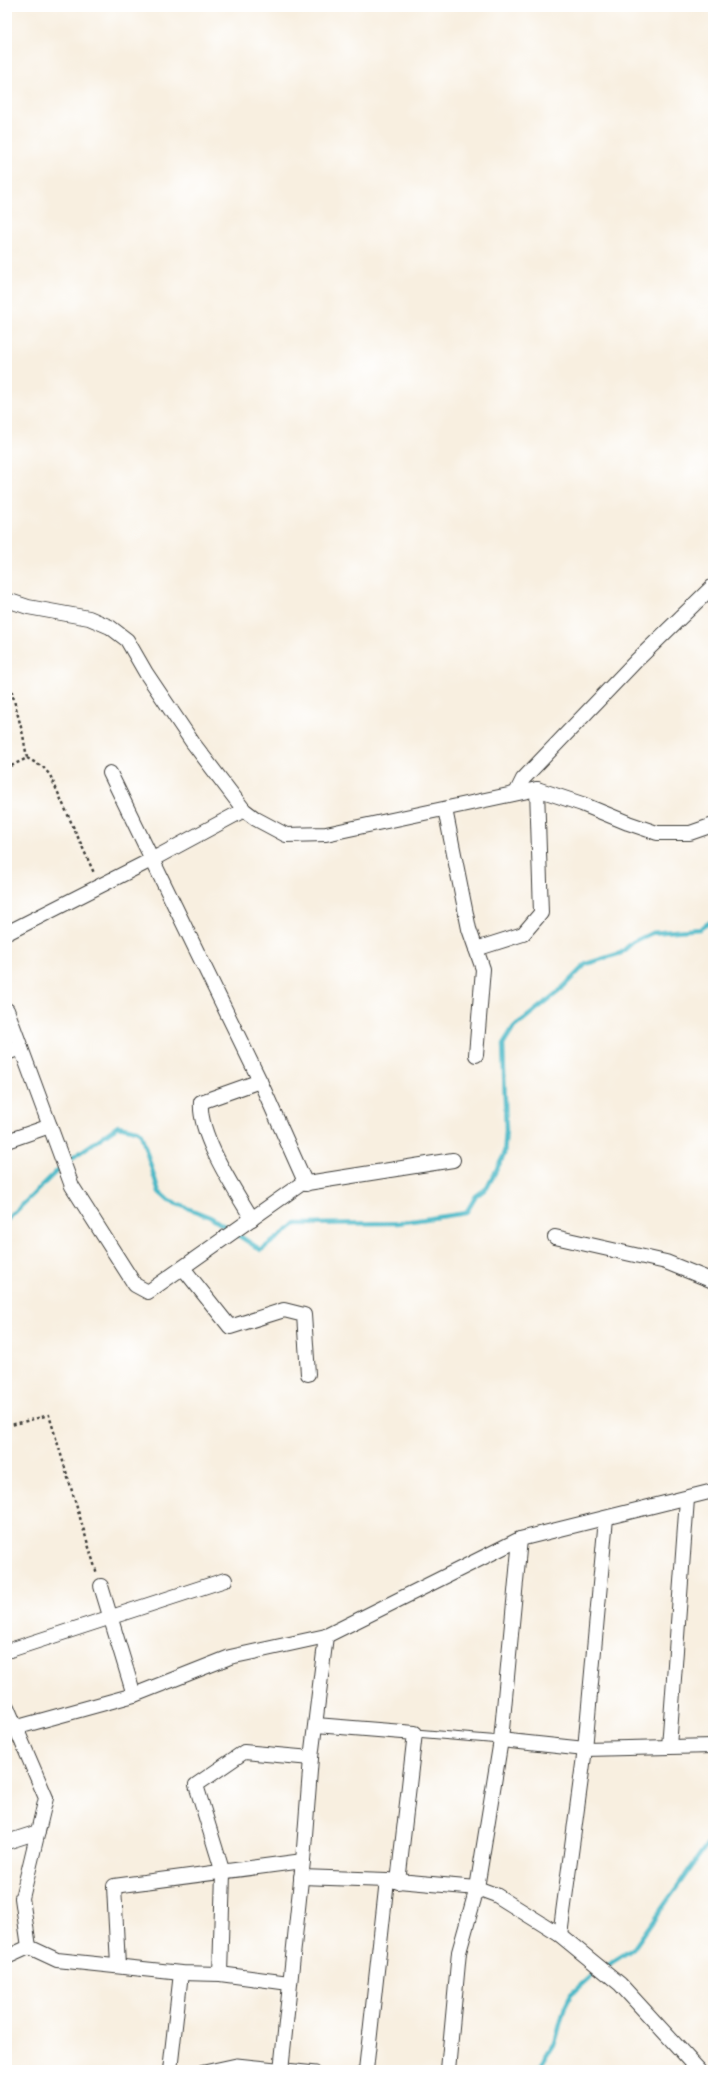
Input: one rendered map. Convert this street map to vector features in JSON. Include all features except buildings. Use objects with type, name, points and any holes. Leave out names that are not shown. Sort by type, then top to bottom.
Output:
[{"type":"street","points":[[516,793],[523,779],[636,661],[713,586]]},
{"type":"street","points":[[7,600],[28,607],[89,618],[110,627],[127,640],[146,673],[193,743],[244,810],[256,819],[286,834],[326,834],[537,789],[582,804],[628,824],[657,833],[690,833],[713,825]]},
{"type":"street","points":[[110,773],[260,1081],[306,1184]]},
{"type":"street","points":[[476,949],[524,934],[541,913],[537,789]]},
{"type":"street","points":[[445,809],[469,929],[483,969],[476,1054]]},
{"type":"street","points":[[7,933],[153,859],[244,810]]},
{"type":"street","points":[[7,1010],[72,1186],[135,1285],[148,1292],[301,1184],[453,1160]]},
{"type":"street","points":[[7,1053],[21,1048]]},
{"type":"street","points":[[252,1220],[211,1147],[200,1112],[201,1102],[260,1081]]},
{"type":"street","points":[[7,1141],[50,1126]]},
{"type":"street","points":[[555,1237],[666,1262],[713,1280]]},
{"type":"street","points":[[183,1268],[230,1328],[284,1310],[304,1315],[308,1374]]},
{"type":"street","points":[[11,1729],[134,1696],[230,1657],[326,1636],[520,1539],[713,1491]]},
{"type":"street","points":[[669,1747],[687,1498]]},
{"type":"street","points":[[560,1935],[585,1749],[606,1518]]},
{"type":"street","points":[[448,2070],[459,1952],[477,1888],[501,1740],[520,1539]]},
{"type":"street","points":[[7,1651],[225,1580]]},
{"type":"street","points":[[101,1586],[134,1696]]},
{"type":"street","points":[[281,2068],[303,1861],[312,1758],[326,1636]]},
{"type":"street","points":[[7,1707],[11,1729],[46,1798],[22,1898],[29,1946]]},
{"type":"street","points":[[316,1725],[415,1733],[366,2070]]},
{"type":"street","points":[[501,1740],[585,1749],[713,1746]]},
{"type":"street","points":[[220,1974],[223,1873],[196,1785],[244,1752],[312,1758]]},
{"type":"street","points":[[7,1842],[38,1832]]},
{"type":"street","points":[[118,1966],[114,1886],[223,1873],[303,1861]]},
{"type":"street","points":[[301,1877],[393,1881],[477,1888],[496,1895],[560,1935],[620,1984],[699,2070]]},
{"type":"street","points":[[7,1957],[29,1946]]},
{"type":"street","points":[[29,1946],[56,1960],[181,1973],[220,1974],[289,1983]]},
{"type":"street","points":[[170,2070],[181,1973]]},
{"type":"lane","points":[[415,1733],[501,1740]]},
{"type":"lane","points":[[200,2070],[237,2062],[281,2068],[316,2070]]},
{"type":"path","points":[[7,673],[23,735],[27,758]]},
{"type":"path","points":[[7,768],[27,758]]},
{"type":"path","points":[[27,758],[43,767],[50,775],[100,886]]},
{"type":"path","points":[[7,1426],[49,1415],[101,1586]]},
{"type":"waterway","points":[[7,1220],[65,1163],[118,1126],[137,1130],[141,1134],[159,1192],[169,1201],[210,1217],[261,1250],[296,1224],[398,1223],[466,1213],[476,1196],[487,1188],[504,1155],[506,1130],[503,1044],[513,1028],[558,992],[586,964],[621,953],[633,942],[652,933],[700,929],[713,920]]},
{"type":"waterway","points":[[538,2070],[555,2043],[565,2006],[571,1994],[592,1975],[634,1948],[713,1836]]}]
